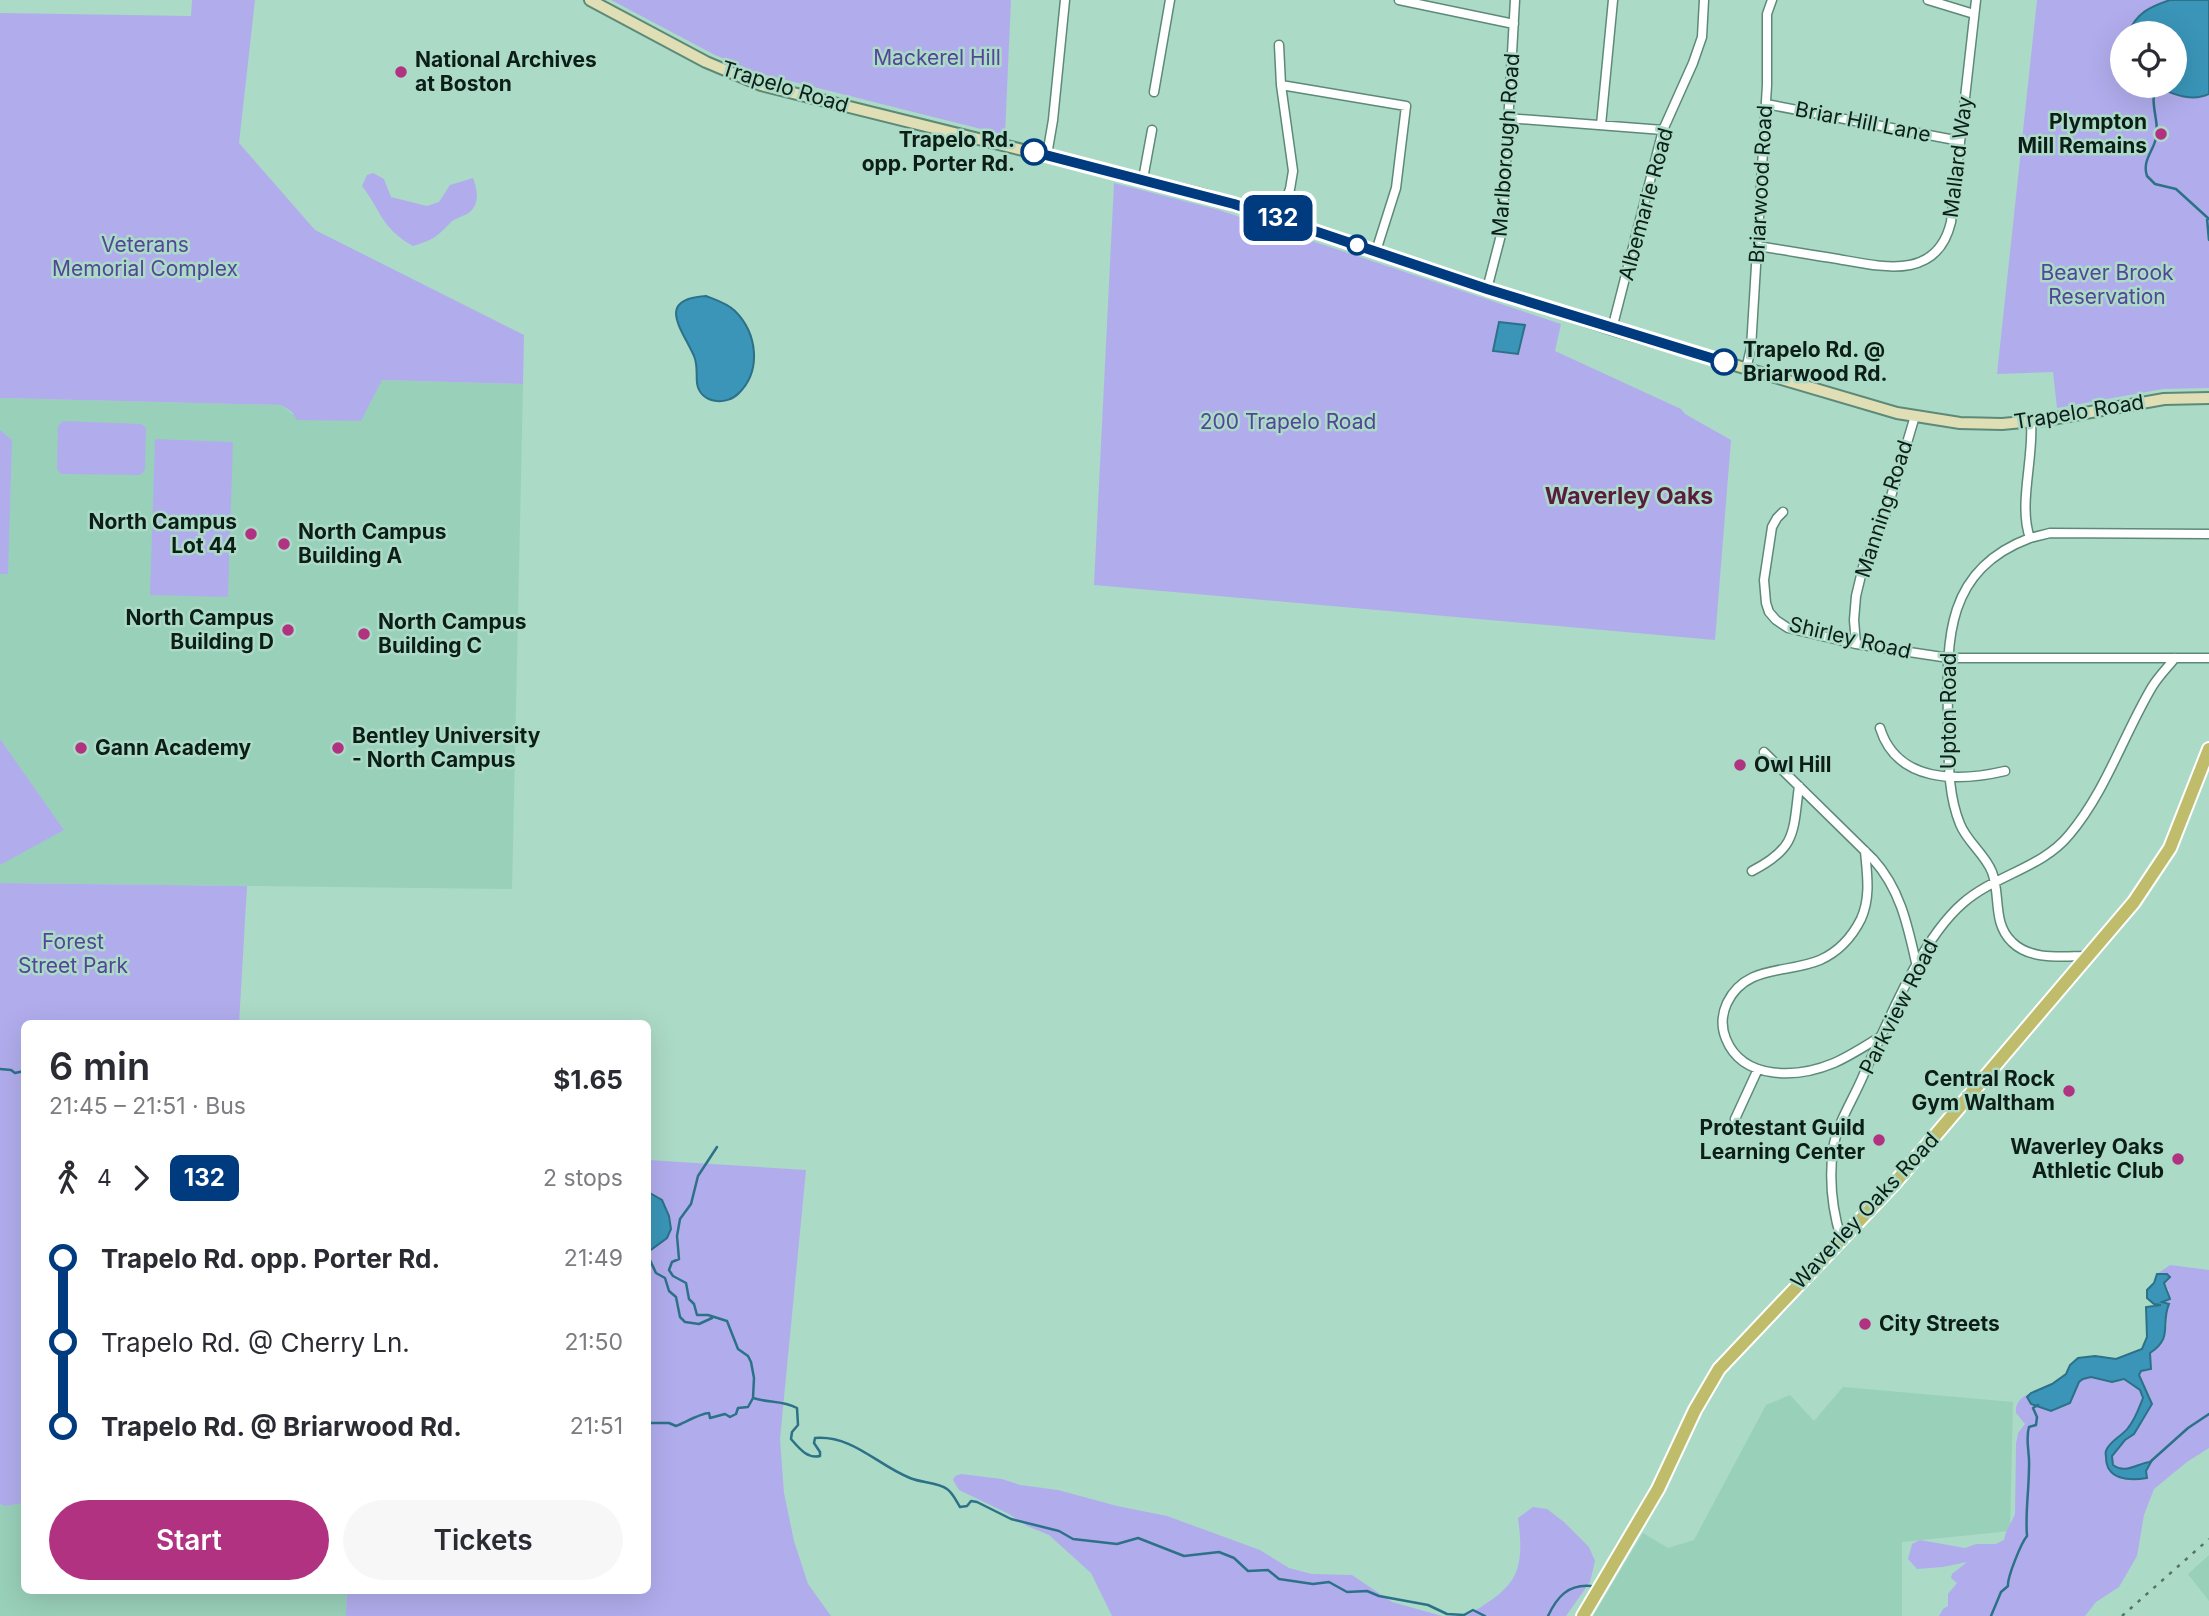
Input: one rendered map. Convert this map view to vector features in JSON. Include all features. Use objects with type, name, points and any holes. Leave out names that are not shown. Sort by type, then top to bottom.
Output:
[{"type":"main road","name":"Trapelo Road","points":[[590,0],[693,55],[747,80],[1219,199],[1612,329],[1869,406],[1973,424],[2031,422],[2164,398],[2209,398]]},
{"type":"main road","name":"Waverley Oaks Road","points":[[1583,1616],[1658,1489],[1712,1378],[1894,1184],[2088,956],[2156,871],[2170,848],[2206,766],[2209,749]]},
{"type":"street","points":[[1046,155],[1053,120],[1065,0]]},
{"type":"street","points":[[1154,92],[1170,0]]},
{"type":"street","points":[[1399,0],[1514,24]]},
{"type":"street","name":"Marlborough Road","points":[[1487,289],[1502,231],[1515,0]]},
{"type":"street","points":[[1601,125],[1613,0]]},
{"type":"street","name":"Albemarle Road","points":[[1612,329],[1663,130],[1702,37],[1704,0]]},
{"type":"street","name":"Briarwood Road","points":[[1746,369],[1752,348],[1766,104],[1768,14],[1772,0]]},
{"type":"street","points":[[1928,0],[1974,14]]},
{"type":"street","name":"Mallard Way","points":[[1758,246],[1890,267],[1913,265],[1934,255],[1948,235],[1976,0]]},
{"type":"street","points":[[1279,45],[1281,85],[1293,171],[1279,218]]},
{"type":"street","points":[[1281,85],[1406,106],[1396,188],[1376,251]]},
{"type":"street","name":"Briar Hill Lane","points":[[1766,104],[1960,141]]},
{"type":"street","points":[[1507,118],[1663,130]]},
{"type":"street","points":[[1143,179],[1152,130]]},
{"type":"street","name":"Manning Road","points":[[1856,644],[1856,596],[1863,567],[1886,513],[1915,416]]},
{"type":"street","points":[[2030,538],[2026,512],[2032,445],[2031,422]]},
{"type":"street","name":"Shirley Road","points":[[1783,512],[1772,527],[1764,580],[1769,612],[1788,628],[1856,644],[1949,658],[2209,658]]},
{"type":"street","name":"Upton Road","points":[[2088,956],[2042,956],[2022,950],[2013,944],[1999,918],[1995,881],[1990,868],[1967,838],[1960,824],[1949,779],[1949,658],[1953,616],[1960,597],[1972,578],[1993,557],[2030,538],[2050,533],[2209,534]]},
{"type":"street","name":"Parkview Road","points":[[1841,1238],[1831,1184],[1833,1146],[1841,1122],[1880,1037],[1931,940],[1960,905],[1995,881],[2046,855],[2070,834],[2102,788],[2152,685],[2175,658]]},
{"type":"street","points":[[1880,728],[1887,746],[1899,759],[1919,770],[1949,779],[2005,771]]},
{"type":"street","points":[[1765,752],[1880,866],[1895,888],[1907,921],[1917,967]]},
{"type":"street","points":[[1752,871],[1773,860],[1787,845],[1793,827],[1799,786]]},
{"type":"street","points":[[1865,851],[1868,886],[1865,908],[1856,928],[1843,945],[1819,960],[1769,970],[1751,977],[1736,989],[1727,1004],[1723,1021],[1726,1039],[1739,1058],[1758,1069],[1787,1073],[1820,1068],[1841,1060],[1880,1037]]},
{"type":"street","points":[[1735,1119],[1758,1069]]},
{"type":"shaded area","name":"Bentley University - North Campus","points":[[381,380],[523,384],[512,889],[0,883],[0,398],[281,405],[295,416]]},
{"type":"shaded area","points":[[1843,1387],[2013,1402],[2010,1531],[1902,1542],[1902,1616],[1593,1616],[1643,1533],[1668,1548],[1694,1540],[1766,1405],[1790,1395],[1814,1421]]},
{"type":"shaded area","points":[[21,1503],[21,1594],[347,1594],[346,1616],[0,1616],[0,1504],[5,1506]]},
{"type":"shaded area","points":[[2209,1555],[2209,1601],[2188,1574]]},
{"type":"green space","name":"Veterans Memorial Complex","points":[[192,0],[255,0],[239,143],[315,230],[524,335],[523,384],[382,380],[361,421],[297,420],[292,412],[281,405],[0,398],[0,13],[191,16]]},
{"type":"green space","name":"Mackerel Hill","points":[[611,0],[1011,0],[1005,135],[758,73],[715,55]]},
{"type":"green space","name":"Beaver Brook Reservation","points":[[2037,0],[2209,0],[2209,388],[2163,389],[2057,408],[2053,372],[1997,374]]},
{"type":"green space","points":[[373,173],[384,179],[391,197],[427,206],[439,202],[450,185],[473,178],[476,203],[469,213],[453,220],[434,237],[413,246],[388,226],[362,186],[367,175]]},
{"type":"green space","name":"200 Trapelo Road","points":[[1114,183],[1219,210],[1561,324],[1555,351],[1681,409],[1685,414],[1731,440],[1715,640],[1094,585]]},
{"type":"green space","points":[[63,421],[141,424],[146,428],[145,470],[140,475],[61,474],[57,469],[58,426]]},
{"type":"green space","points":[[0,430],[12,440],[8,574],[0,574]]},
{"type":"green space","points":[[155,439],[233,442],[228,597],[150,595]]},
{"type":"green space","points":[[0,739],[64,830],[0,865]]},
{"type":"green space","name":"Forest Street Park","points":[[0,883],[247,886],[239,1020],[21,1020],[21,1503],[5,1506],[0,1504]]},
{"type":"green space","points":[[651,1160],[806,1170],[780,1439],[784,1493],[794,1541],[808,1584],[831,1616],[346,1616],[347,1594],[651,1594]]},
{"type":"green space","points":[[2170,1265],[2209,1270],[2209,1448],[2154,1489],[2144,1515],[2137,1556],[2119,1587],[2096,1602],[2085,1616],[1939,1616],[1948,1606],[1948,1594],[1957,1583],[1951,1578],[1952,1574],[1967,1562],[1917,1569],[1908,1559],[1912,1544],[1920,1540],[1965,1548],[1976,1544],[1996,1544],[2004,1540],[2015,1514],[2016,1444],[2018,1433],[2025,1424],[2016,1413],[2016,1407],[2028,1394],[2031,1404],[2052,1411],[2070,1403],[2083,1379],[2091,1377],[2112,1382],[2126,1380],[2141,1391],[2142,1401],[2130,1427],[2109,1444],[2106,1451],[2107,1467],[2125,1479],[2147,1478],[2146,1462],[2134,1468],[2121,1469],[2113,1465],[2112,1456],[2151,1405],[2139,1375],[2141,1371],[2148,1371],[2151,1365],[2150,1353],[2163,1342],[2168,1302],[2162,1303],[2169,1291],[2164,1282],[2169,1278],[2167,1274],[2157,1274]]},
{"type":"green space","points":[[961,1474],[1058,1490],[1167,1516],[1260,1550],[1289,1568],[1312,1574],[1352,1575],[1392,1602],[1442,1616],[1112,1616],[1091,1573],[1049,1535],[959,1490],[953,1480]]},
{"type":"green space","points":[[1533,1507],[1547,1509],[1589,1547],[1595,1561],[1590,1582],[1566,1616],[1466,1616],[1496,1597],[1513,1578],[1520,1554],[1518,1518]]},
{"type":"water","points":[[2170,0],[2209,0],[2209,94],[2195,98],[2187,97],[2187,21],[2134,21],[2156,5]]},
{"type":"water","points":[[706,296],[735,311],[752,341],[754,363],[751,374],[739,393],[728,400],[708,399],[699,390],[695,360],[676,317],[681,303],[690,298]]},
{"type":"water","points":[[1499,322],[1525,325],[1518,354],[1493,351]]},
{"type":"water","points":[[651,1194],[662,1200],[669,1216],[671,1229],[667,1238],[651,1250]]},
{"type":"water","points":[[2157,1274],[2167,1274],[2170,1277],[2164,1283],[2170,1299],[2162,1302],[2169,1304],[2164,1336],[2162,1342],[2150,1353],[2151,1369],[2141,1371],[2139,1375],[2152,1404],[2134,1434],[2125,1440],[2112,1456],[2113,1465],[2123,1469],[2151,1462],[2146,1471],[2147,1478],[2126,1479],[2114,1475],[2110,1470],[2106,1452],[2110,1444],[2133,1421],[2143,1398],[2140,1390],[2124,1379],[2112,1382],[2091,1377],[2079,1382],[2070,1403],[2051,1411],[2031,1404],[2027,1397],[2066,1374],[2070,1365],[2078,1358],[2095,1356],[2116,1359],[2142,1349],[2147,1337],[2146,1307],[2161,1305],[2154,1304],[2147,1298],[2147,1290],[2154,1283]]},
{"type":"waterway","points":[[2154,98],[2157,132],[2146,164],[2147,176],[2155,184],[2176,189],[2209,219]]},
{"type":"waterway","points":[[2207,219],[2209,240]]},
{"type":"waterway","points":[[0,1069],[21,1072]]},
{"type":"waterway","points":[[717,1147],[698,1176],[691,1204],[680,1219],[677,1236],[679,1259],[672,1262],[669,1270],[673,1276],[686,1283],[689,1299],[694,1304],[697,1315],[708,1315],[727,1321],[738,1349],[748,1356],[751,1362],[754,1378],[753,1398]]},
{"type":"waterway","points":[[651,1262],[656,1273],[665,1278],[669,1291],[676,1297],[680,1317],[685,1322],[699,1324],[712,1318]]},
{"type":"waterway","points":[[651,1423],[669,1423],[676,1426],[709,1413],[710,1418],[725,1414],[730,1417],[736,1414],[738,1408],[748,1407],[753,1398],[786,1404],[797,1408],[798,1425],[792,1432],[791,1439],[807,1454],[820,1456],[814,1443],[815,1438],[841,1441],[910,1478],[943,1487],[951,1493],[960,1507],[967,1506],[971,1501],[977,1502],[1011,1519],[1059,1531],[1073,1539],[1117,1544],[1138,1538],[1184,1556],[1219,1552],[1234,1558],[1248,1571],[1268,1570],[1279,1579],[1313,1584],[1329,1582],[1347,1592],[1367,1591],[1379,1596],[1428,1605],[1447,1614],[1464,1615],[1473,1610],[1485,1616]]},
{"type":"waterway","points":[[1991,1616],[2001,1592],[2008,1586],[2015,1561],[2027,1536],[2027,1437],[2029,1427],[2036,1425],[2037,1417],[2033,1408],[2038,1405]]},
{"type":"waterway","points":[[2150,1462],[2188,1428],[2209,1414]]},
{"type":"waterway","points":[[1548,1616],[1564,1593],[1576,1587],[1591,1586]]},
{"type":"railway","points":[[2122,1616],[2209,1539]]},
{"type":"bus line","name":"132","points":[[1034,152],[1234,204],[1487,289],[1724,362]]},
{"type":"place","name":"National Archives at Boston","points":[[401,72]]},
{"type":"place","name":"Plympton Mill Remains","points":[[2161,134]]},
{"type":"place","name":"Trapelo Rd. opp. Porter Rd.","points":[[1034,152]]},
{"type":"place","name":"Trapelo Rd. @ Briarwood Rd.","points":[[1724,362]]},
{"type":"place","name":"North Campus Lot 44","points":[[251,534]]},
{"type":"place","name":"North Campus Building A","points":[[284,544]]},
{"type":"place","name":"North Campus Building D","points":[[288,630]]},
{"type":"place","name":"North Campus Building C","points":[[364,634]]},
{"type":"place","name":"Gann Academy","points":[[81,748]]},
{"type":"place","name":"Bentley University - North Campus","points":[[338,748]]},
{"type":"place","name":"Owl Hill","points":[[1740,765]]},
{"type":"place","name":"Central Rock Gym Waltham","points":[[2069,1091]]},
{"type":"place","name":"Protestant Guild Learning Center","points":[[1879,1140]]},
{"type":"place","name":"Waverley Oaks Athletic Club","points":[[2178,1159]]},
{"type":"place","name":"City Streets","points":[[1865,1324]]},
{"type":"district","name":"Waverley Oaks","points":[[1629,496]]}]
